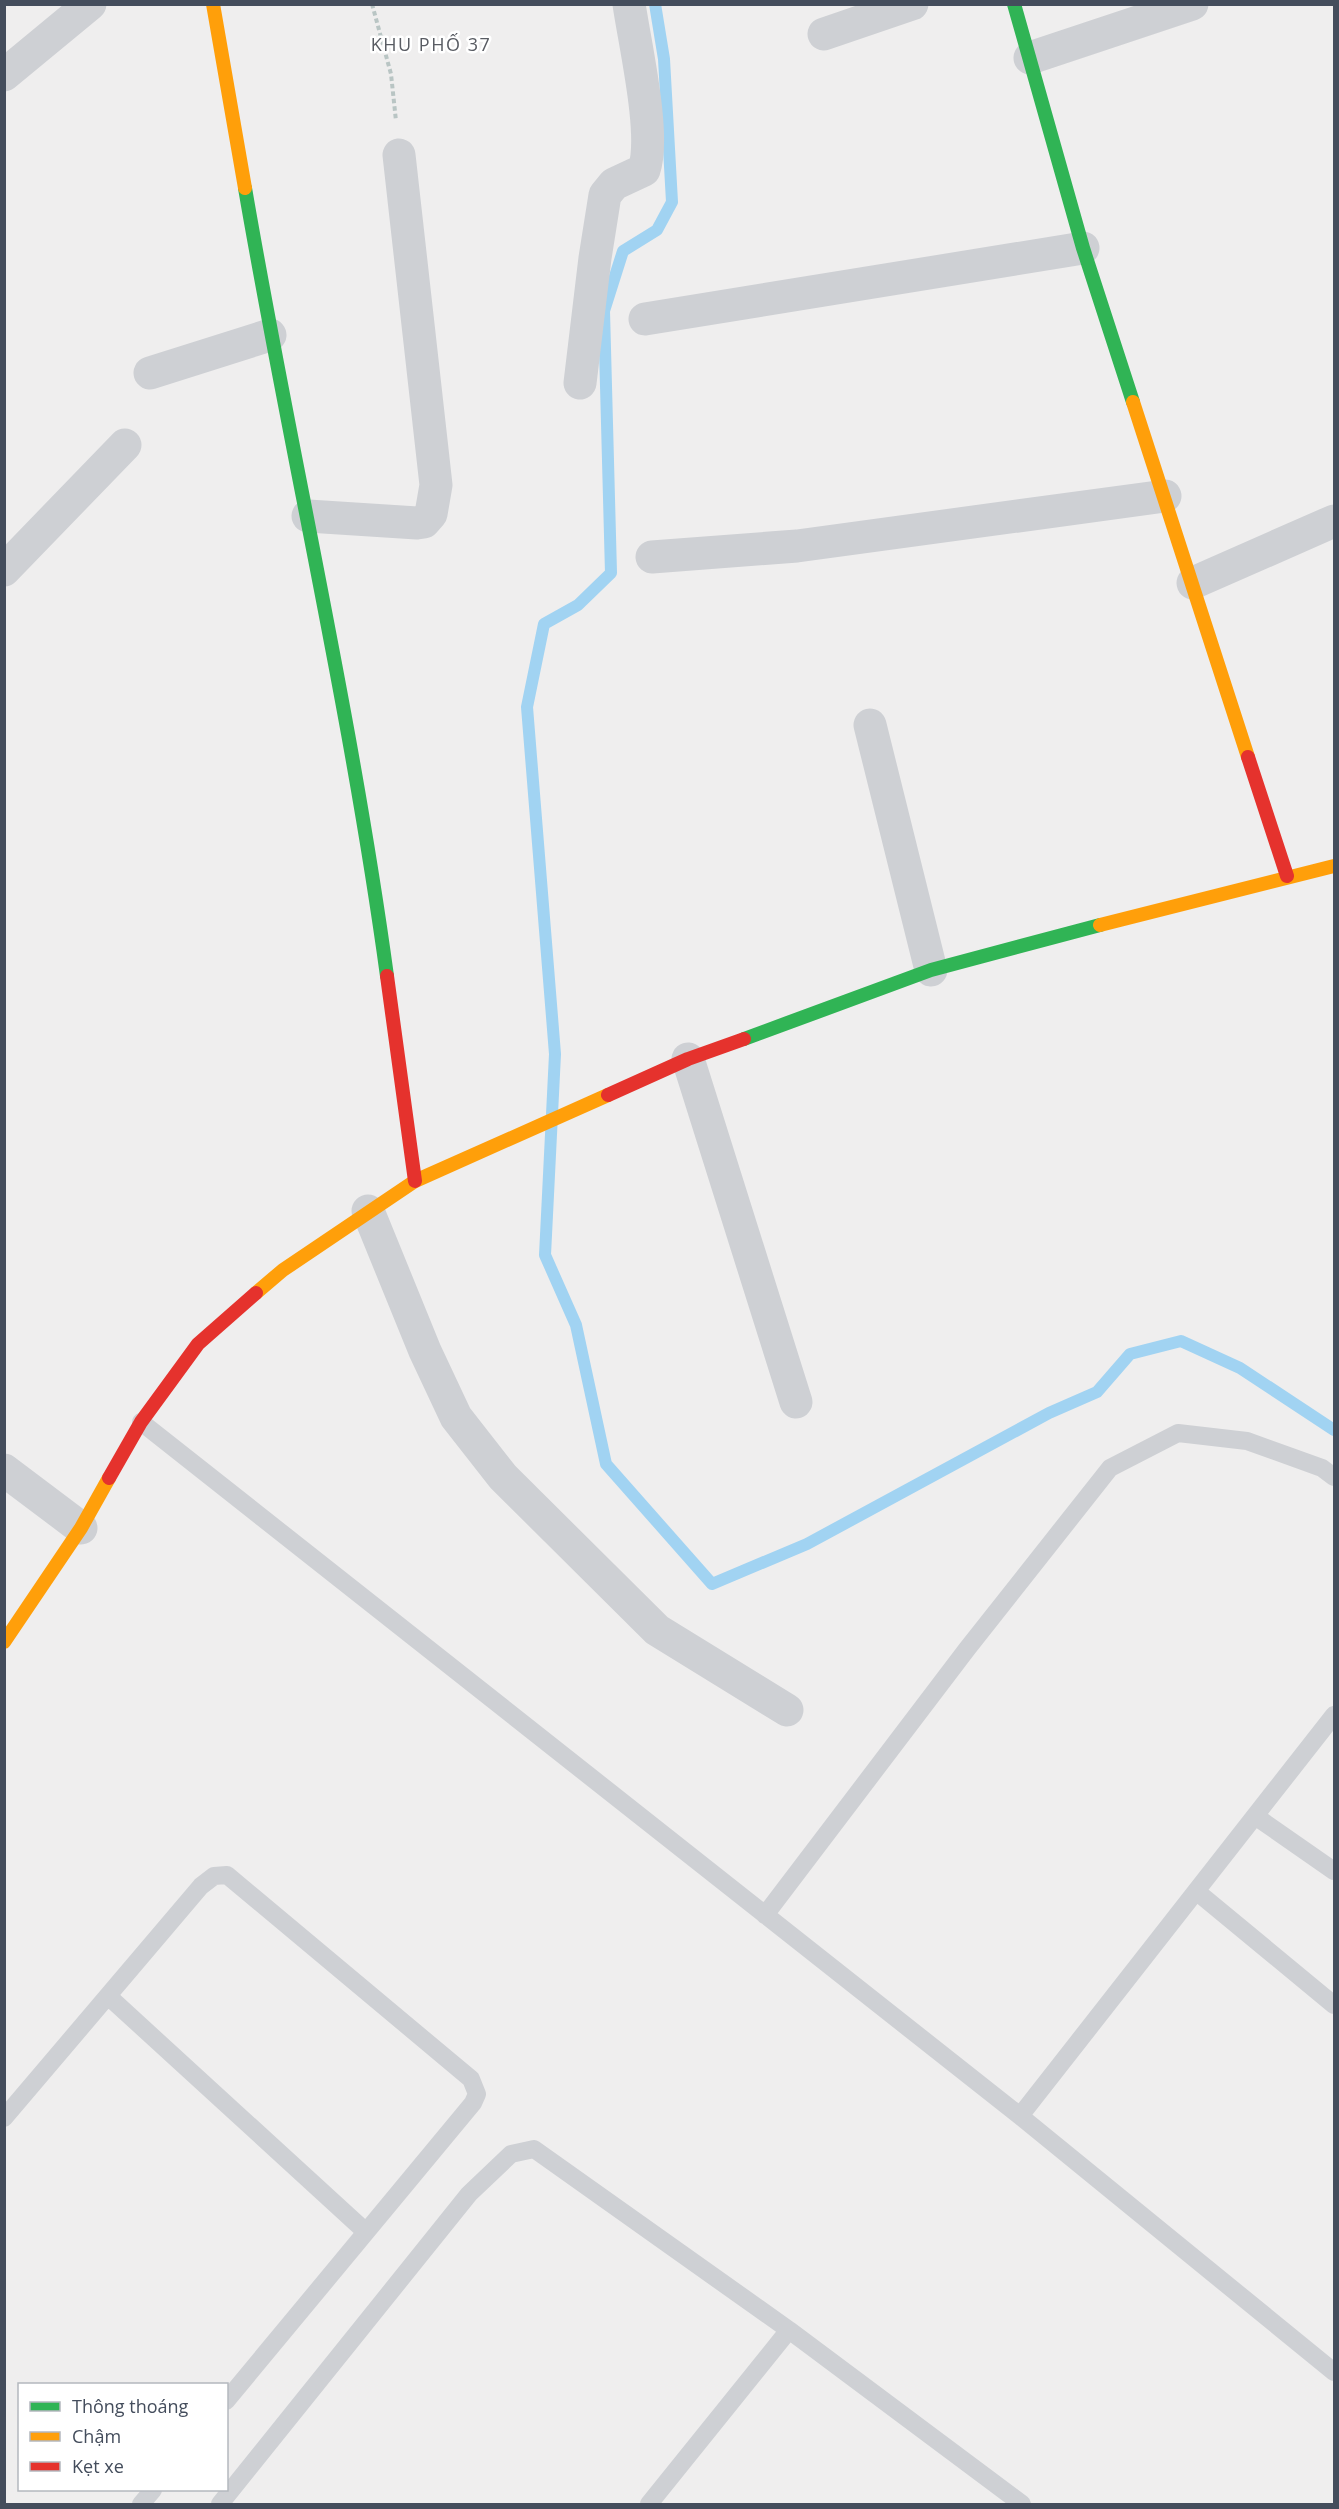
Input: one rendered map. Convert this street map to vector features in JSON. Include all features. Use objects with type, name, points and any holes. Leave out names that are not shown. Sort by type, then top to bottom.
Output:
[{"type":"street","points":[[4,75],[90,4]]},
{"type":"street","points":[[213,4],[270,334],[308,516],[377,904],[415,1181]]},
{"type":"street","points":[[580,383],[605,195],[614,184],[644,170],[648,159],[648,133],[629,4]]},
{"type":"street","points":[[824,34],[912,4]]},
{"type":"street","points":[[1014,4],[1083,248],[1287,876]]},
{"type":"street","points":[[1030,58],[1192,4]]},
{"type":"street","points":[[308,516],[417,523],[424,522],[431,514],[436,485],[399,155]]},
{"type":"street","points":[[645,319],[1083,248]]},
{"type":"street","points":[[150,373],[270,334]]},
{"type":"street","points":[[4,570],[125,445]]},
{"type":"street","points":[[652,557],[797,546],[1165,496]]},
{"type":"street","points":[[1193,583],[1335,521]]},
{"type":"street","points":[[870,725],[931,970]]},
{"type":"street","points":[[4,1642],[81,1528],[141,1422],[198,1344],[283,1269],[415,1181],[688,1059],[931,970],[1287,876],[1335,866]]},
{"type":"street","points":[[688,1059],[795,1402]]},
{"type":"street","points":[[368,1211],[425,1351],[456,1417],[503,1477],[657,1630],[787,1710]]},
{"type":"street","points":[[4,1470],[81,1528]]},
{"type":"lane","points":[[141,1422],[1020,2115],[1335,2372]]},
{"type":"lane","points":[[765,1915],[967,1649],[1110,1468],[1178,1433],[1247,1441],[1322,1468],[1335,1477]]},
{"type":"lane","points":[[1020,2115],[1335,1714]]},
{"type":"lane","points":[[1254,1816],[1335,1871]]},
{"type":"lane","points":[[4,2118],[201,1886],[214,1876],[227,1875],[471,2079],[477,2094],[473,2103],[228,2399]]},
{"type":"lane","points":[[1196,1891],[1335,2005]]},
{"type":"lane","points":[[108,1996],[366,2232]]},
{"type":"lane","points":[[220,2505],[469,2194],[511,2154],[534,2149],[789,2330],[1022,2505]]},
{"type":"lane","points":[[649,2505],[789,2330]]},
{"type":"lane","points":[[141,2505],[152,2491]]},
{"type":"path","points":[[372,4],[391,74],[399,155]]},
{"type":"waterway","points":[[655,4],[664,59],[672,202],[657,230],[623,251],[604,311],[611,573],[578,605],[544,624],[527,707],[555,1054],[545,1255],[576,1325],[606,1464],[712,1584],[807,1544],[1049,1413],[1097,1392],[1130,1354],[1181,1341],[1240,1368],[1334,1430]]},
{"type":"traffic: fast","points":[[1014,4],[1083,248],[1133,402]]},
{"type":"traffic: fast","points":[[245,188],[356,778],[387,976]]},
{"type":"traffic: fast","points":[[744,1039],[931,970],[1100,925]]},
{"type":"traffic: slow","points":[[213,4],[245,188]]},
{"type":"traffic: slow","points":[[1133,402],[1248,757]]},
{"type":"traffic: slow","points":[[1100,925],[1334,866]]},
{"type":"traffic: slow","points":[[256,1293],[283,1270],[415,1181],[608,1095]]},
{"type":"traffic: slow","points":[[4,1642],[81,1528],[109,1478]]},
{"type":"traffic: jam","points":[[1248,757],[1287,876]]},
{"type":"traffic: jam","points":[[387,976],[415,1181]]},
{"type":"traffic: jam","points":[[608,1095],[688,1059],[744,1039]]},
{"type":"traffic: jam","points":[[109,1478],[141,1422],[198,1344],[256,1293]]},
{"type":"district","name":"KHU PHỐ 37","points":[[431,45]]}]
